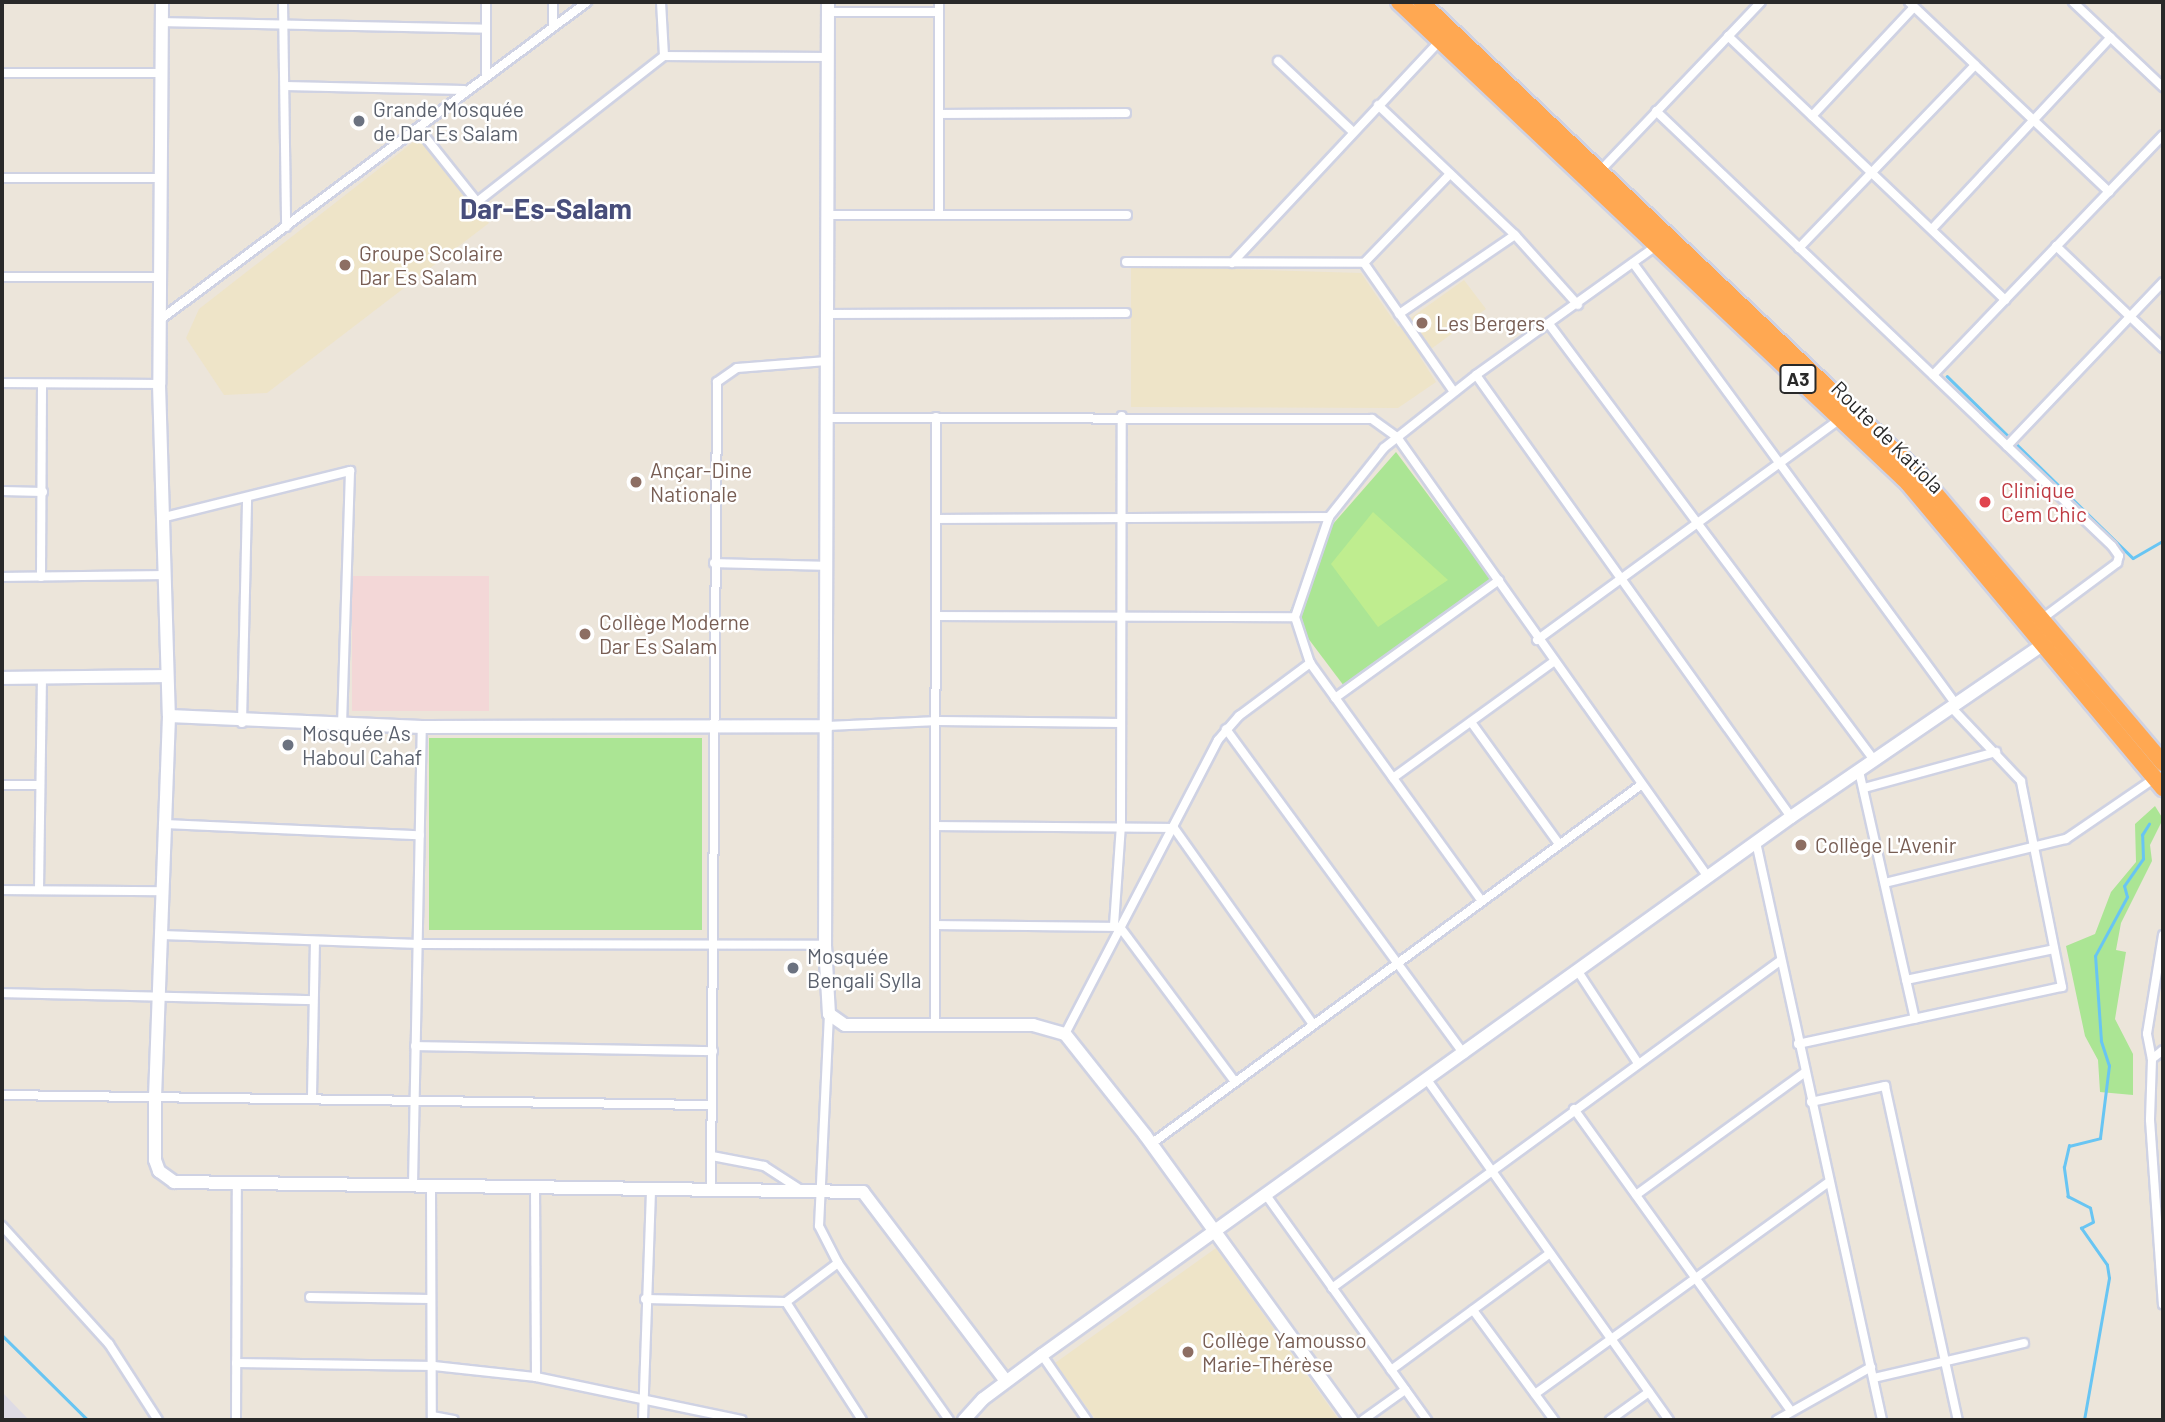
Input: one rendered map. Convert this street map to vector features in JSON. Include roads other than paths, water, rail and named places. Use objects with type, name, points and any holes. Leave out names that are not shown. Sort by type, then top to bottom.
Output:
[{"type":"highway","name":"Route de Katiola","points":[[1399,2],[1840,418],[1951,532],[2043,645],[2160,776]]},
{"type":"highway","name":"Route de Katiola","points":[[1421,2],[1918,473],[2057,634],[2160,776]]},
{"type":"street","points":[[162,2],[159,384],[169,716],[163,824],[155,1160],[165,1179],[237,1183],[651,1187],[864,1193],[1006,1381]]},
{"type":"street","points":[[283,2],[286,227]]},
{"type":"street","points":[[486,2],[486,75]]},
{"type":"street","points":[[553,2],[553,23]]},
{"type":"street","points":[[160,319],[418,128],[553,23],[587,2]]},
{"type":"street","points":[[662,2],[664,56]]},
{"type":"street","points":[[939,2],[939,214]]},
{"type":"street","points":[[1600,171],[1761,2]]},
{"type":"street","points":[[2075,2],[2163,87]]},
{"type":"street","points":[[1812,116],[1912,4],[2109,192]]},
{"type":"street","points":[[939,12],[828,7],[829,418],[825,944],[830,1014],[812,1193],[819,1226],[838,1263],[949,1420]]},
{"type":"street","points":[[162,22],[486,29]]},
{"type":"street","points":[[1728,36],[2005,300]]},
{"type":"street","points":[[1932,229],[2036,121],[2111,37]]},
{"type":"street","points":[[1232,263],[1440,41]]},
{"type":"street","points":[[418,128],[477,202],[664,56],[828,57]]},
{"type":"street","points":[[1278,61],[1353,132]]},
{"type":"street","points":[[1800,248],[1975,65]]},
{"type":"street","points":[[2,73],[162,73]]},
{"type":"street","points":[[285,86],[464,90]]},
{"type":"street","points":[[1378,105],[1515,235],[1578,305]]},
{"type":"street","points":[[1656,111],[2119,556],[2117,563],[2043,618]]},
{"type":"street","points":[[939,114],[1126,113]]},
{"type":"street","points":[[1933,375],[2163,135]]},
{"type":"street","points":[[1126,262],[1364,263],[1450,174]]},
{"type":"street","points":[[2,178],[161,178]]},
{"type":"street","points":[[827,215],[1127,215]]},
{"type":"street","points":[[1399,314],[1515,235]]},
{"type":"street","points":[[1481,900],[1310,663],[1295,617],[1329,517],[1396,437],[1476,375],[1578,305],[1656,246]]},
{"type":"street","points":[[2056,246],[2163,348]]},
{"type":"street","points":[[1633,262],[1782,463],[1953,705],[2021,781],[2038,849],[2062,989],[1798,1044]]},
{"type":"street","points":[[1364,263],[1454,392]]},
{"type":"street","points":[[2,277],[160,277]]},
{"type":"street","points":[[2007,446],[2163,282]]},
{"type":"street","points":[[827,314],[1126,313]]},
{"type":"street","points":[[1549,324],[1874,760]]},
{"type":"street","points":[[711,1189],[717,382],[737,368],[827,360]]},
{"type":"street","points":[[1476,375],[1791,817]]},
{"type":"street","points":[[2,383],[159,384]]},
{"type":"street","points":[[41,577],[42,384]]},
{"type":"street","points":[[1122,416],[1121,825],[1117,926],[1235,1082]]},
{"type":"street","points":[[829,418],[1361,416],[1396,437],[1499,580],[1537,640],[1709,877]]},
{"type":"street","points":[[934,1025],[938,720],[936,417]]},
{"type":"street","points":[[1537,640],[1840,418]]},
{"type":"street","points":[[165,517],[247,499],[350,471],[342,724]]},
{"type":"street","points":[[2,491],[43,492]]},
{"type":"street","points":[[242,723],[247,499]]},
{"type":"street","points":[[936,519],[1329,517]]},
{"type":"street","points":[[714,563],[828,566]]},
{"type":"street","points":[[2,577],[164,575]]},
{"type":"street","points":[[1335,698],[1499,580]]},
{"type":"street","points":[[936,616],[1295,617]]},
{"type":"street","points":[[964,1420],[1006,1381],[1579,973],[1791,817],[2057,634]]},
{"type":"street","points":[[1393,778],[1553,662]]},
{"type":"street","points":[[1065,1034],[1117,926],[1174,828],[1226,729],[1310,663]]},
{"type":"street","points":[[2,678],[166,676]]},
{"type":"street","points":[[39,890],[42,677]]},
{"type":"street","points":[[169,716],[242,723],[422,727],[827,726],[938,720],[1121,723]]},
{"type":"street","points":[[1471,722],[1559,844]]},
{"type":"street","points":[[413,1185],[422,727]]},
{"type":"street","points":[[1226,729],[1399,962],[1464,1055]]},
{"type":"street","points":[[1864,788],[1996,752]]},
{"type":"street","points":[[1858,771],[1915,1019]]},
{"type":"street","points":[[1885,883],[2038,849],[2079,832],[2160,776]]},
{"type":"street","points":[[2,785],[40,785]]},
{"type":"street","points":[[1151,1144],[1641,785]]},
{"type":"street","points":[[163,824],[420,835]]},
{"type":"street","points":[[935,826],[1121,825],[1174,828]]},
{"type":"street","points":[[1174,828],[1313,1024]]},
{"type":"street","points":[[1756,842],[1804,1073],[1882,1420]]},
{"type":"street","points":[[2,890],[161,891]]},
{"type":"street","points":[[935,925],[1117,926]]},
{"type":"street","points":[[162,935],[419,944],[825,944]]},
{"type":"street","points":[[2163,935],[2150,995],[2147,1034],[2152,1059],[2153,1156],[2163,1305]]},
{"type":"street","points":[[313,1096],[315,942]]},
{"type":"street","points":[[1906,980],[2054,949]]},
{"type":"street","points":[[1332,1288],[1780,961]]},
{"type":"street","points":[[1579,973],[1638,1063]]},
{"type":"street","points":[[2,993],[313,1000]]},
{"type":"street","points":[[830,1014],[845,1025],[1033,1025],[1065,1034],[1151,1144],[1351,1420]]},
{"type":"street","points":[[415,1046],[713,1051]]},
{"type":"street","points":[[2152,1059],[2163,1050]]},
{"type":"street","points":[[1636,1195],[1804,1073]]},
{"type":"street","points":[[1428,1081],[1669,1420]]},
{"type":"street","points":[[1811,1102],[1885,1086],[1958,1420]]},
{"type":"street","points":[[2,1095],[313,1096],[712,1105]]},
{"type":"street","points":[[1574,1109],[1790,1410]]},
{"type":"street","points":[[2153,1156],[2163,1148]]},
{"type":"street","points":[[712,1156],[764,1166],[812,1193]]},
{"type":"street","points":[[1535,1394],[1828,1182]]},
{"type":"street","points":[[236,1420],[237,1183]]},
{"type":"street","points":[[430,1185],[430,1299],[434,1367],[432,1418],[454,1420]]},
{"type":"street","points":[[535,1186],[537,1377]]},
{"type":"street","points":[[643,1420],[645,1299],[651,1187]]},
{"type":"street","points":[[1266,1195],[1427,1420]]},
{"type":"street","points":[[2155,1195],[2163,1206]]},
{"type":"street","points":[[2,1226],[109,1344],[158,1420]]},
{"type":"street","points":[[1391,1370],[1550,1253]]},
{"type":"street","points":[[645,1299],[786,1302],[838,1263]]},
{"type":"street","points":[[310,1297],[430,1299]]},
{"type":"street","points":[[786,1302],[862,1420]]},
{"type":"street","points":[[1473,1310],[1555,1420]]},
{"type":"street","points":[[1874,1378],[2024,1343]]},
{"type":"street","points":[[1042,1356],[1087,1420]]},
{"type":"street","points":[[236,1363],[434,1367],[537,1377],[742,1420]]},
{"type":"street","points":[[1777,1420],[1790,1410],[1871,1367]]},
{"type":"street","points":[[1363,1420],[1405,1390]]},
{"type":"street","points":[[1610,1420],[1649,1392]]},
{"type":"waterway","points":[[1947,376],[2133,558],[2163,541]]},
{"type":"waterway","points":[[2084,1420],[2109,1278],[2107,1265],[2081,1228],[2093,1222],[2090,1208],[2068,1197],[2064,1167],[2069,1146],[2100,1138],[2109,1066],[2101,1041],[2095,956],[2127,897],[2124,886],[2143,859],[2142,835],[2149,824]]},
{"type":"waterway","points":[[2,1335],[88,1420]]},
{"type":"place","name":"Grande Mosquée de Dar Es Salam","points":[[359,121]]},
{"type":"place","name":"Groupe Scolaire Dar Es Salam","points":[[345,265]]},
{"type":"place","name":"Les Bergers","points":[[1422,323]]},
{"type":"place","name":"Ançar-Dine Nationale","points":[[636,482]]},
{"type":"place","name":"Clinique Cem Chic","points":[[1985,502]]},
{"type":"place","name":"Collège Moderne Dar Es Salam","points":[[585,634]]},
{"type":"place","name":"Mosquée As Haboul Cahaf","points":[[288,745]]},
{"type":"place","name":"Collège L'Avenir","points":[[1801,845]]},
{"type":"place","name":"Mosquée Bengali Sylla","points":[[793,968]]},
{"type":"place","name":"Collège Yamousso Marie-Thérèse","points":[[1188,1352]]},
{"type":"district","name":"Dar-Es-Salam","points":[[546,208]]}]
